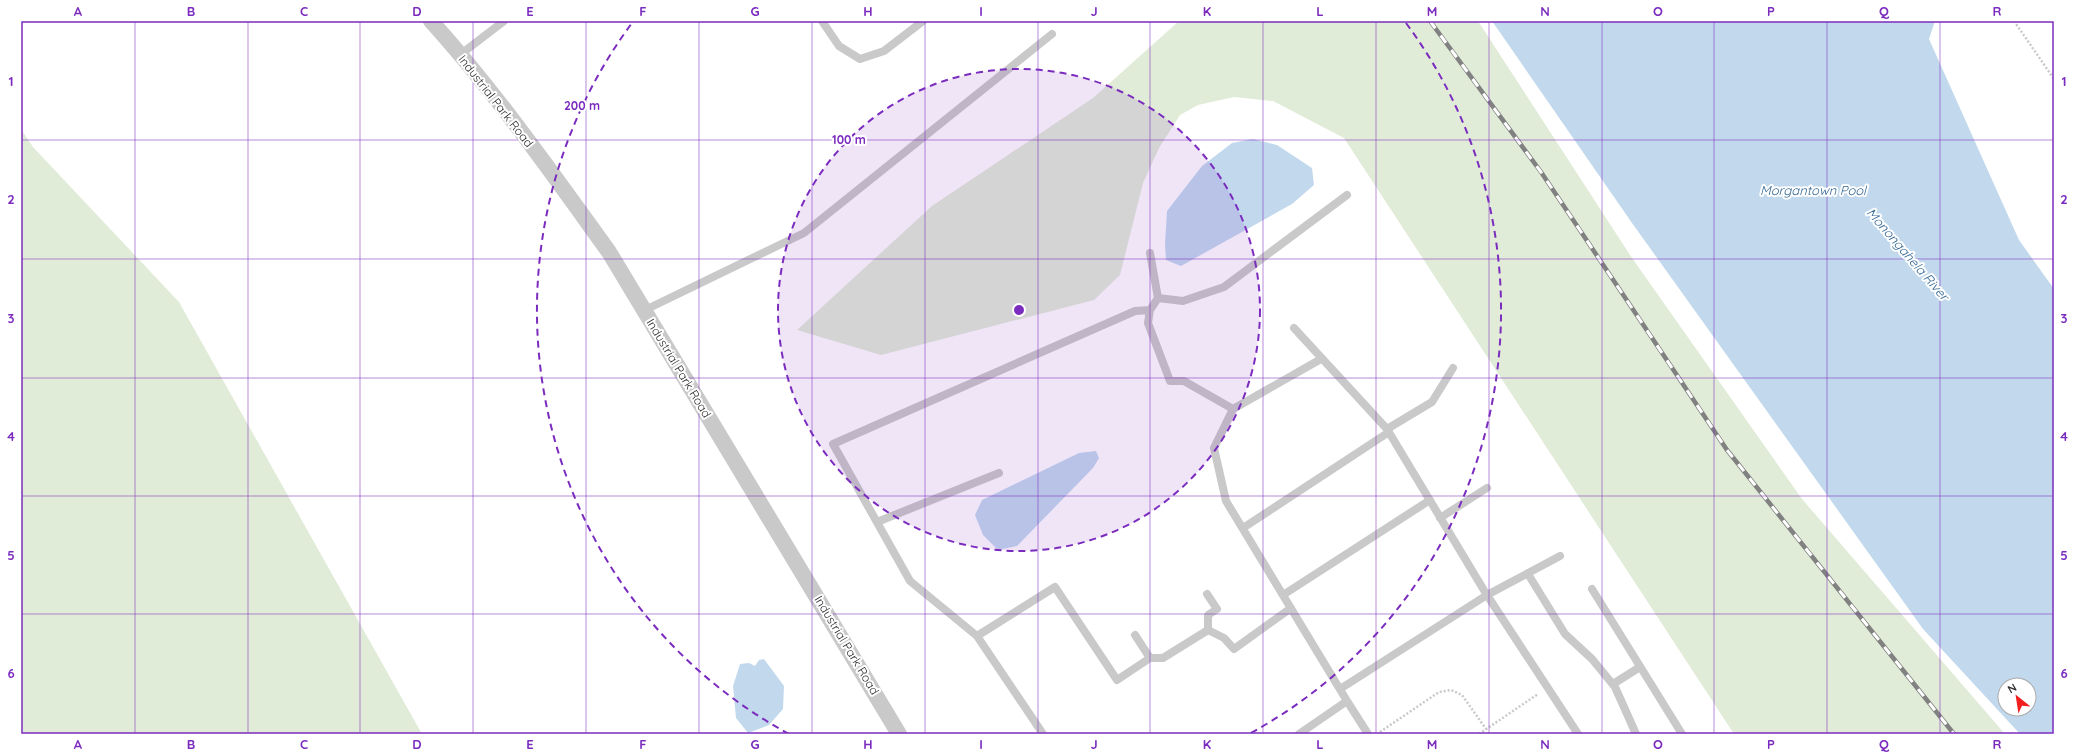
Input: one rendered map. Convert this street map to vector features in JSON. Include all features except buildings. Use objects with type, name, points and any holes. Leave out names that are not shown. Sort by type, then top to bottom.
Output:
[{"type":"street","name":"Industrial Park Road","points":[[431,21],[461,54],[558,181],[609,252],[899,734]]},
{"type":"lane","points":[[461,54],[504,21]]},
{"type":"lane","points":[[822,21],[839,46],[860,59],[884,51],[923,21]]},
{"type":"lane","points":[[645,310],[804,233],[1052,34]]},
{"type":"lane","points":[[1158,298],[1183,301],[1224,287],[1347,195]]},
{"type":"lane","points":[[1150,253],[1158,298],[1150,310],[1148,323],[1170,381],[1184,381],[1233,409]]},
{"type":"lane","points":[[1043,734],[977,636],[910,581],[833,444],[1135,311],[1150,310]]},
{"type":"lane","points":[[1294,328],[1388,431],[1487,595],[1578,734]]},
{"type":"lane","points":[[1321,359],[1233,409],[1214,448],[1226,501],[1368,734]]},
{"type":"lane","points":[[1243,528],[1432,402],[1452,368]]},
{"type":"lane","points":[[877,522],[999,473]]},
{"type":"lane","points":[[1440,518],[1487,488]]},
{"type":"lane","points":[[1283,595],[1430,500]]},
{"type":"lane","points":[[1340,688],[1487,595],[1560,556]]},
{"type":"lane","points":[[1528,574],[1565,634],[1592,659],[1612,684],[1636,734]]},
{"type":"lane","points":[[977,636],[1055,587],[1117,680],[1150,658],[1163,658],[1208,630]]},
{"type":"lane","points":[[1592,589],[1682,734]]},
{"type":"lane","points":[[1207,594],[1217,610],[1208,615],[1208,630]]},
{"type":"lane","points":[[1208,630],[1224,638],[1234,649],[1291,608]]},
{"type":"lane","points":[[1135,635],[1150,658]]},
{"type":"lane","points":[[1612,684],[1640,666]]},
{"type":"lane","points":[[1299,734],[1347,701]]},
{"type":"path","points":[[2014,21],[2054,79]]},
{"type":"path","points":[[1479,734],[1548,688]]},
{"type":"path","points":[[1376,734],[1439,692],[1451,690],[1462,695],[1486,730]]},
{"type":"green space","points":[[1179,21],[1478,21],[1632,258],[1802,499],[2005,734],[1734,734],[1344,138],[1273,101],[1234,97],[1198,105],[1180,115],[1159,148],[1143,183],[1120,275],[1094,300],[881,355],[797,330],[932,206],[1093,98]]},
{"type":"green space","points":[[21,129],[33,147],[179,302],[422,734],[21,734]]},
{"type":"water","name":"Morgantown Pool","points":[[1492,21],[1935,21],[1929,39],[2019,240],[2054,289],[2054,734],[2020,734],[2004,717],[2037,717],[2037,677],[1997,677],[1997,709],[1923,629],[1632,223]]},
{"type":"water","points":[[1253,139],[1277,145],[1312,168],[1314,185],[1292,204],[1181,266],[1166,260],[1165,244],[1167,211],[1202,166],[1232,143]]},
{"type":"water","points":[[1096,451],[1099,458],[1093,468],[1017,546],[998,550],[983,535],[975,515],[982,500],[1079,453]]},
{"type":"water","points":[[764,659],[784,686],[783,709],[769,725],[748,733],[736,718],[733,686],[740,664],[749,663],[755,666],[759,660]]},
{"type":"railway","points":[[1430,21],[1541,172],[1727,450],[1954,734]]},
{"type":"water label","name":"Monongahela River","points":[[1908,254]]}]
